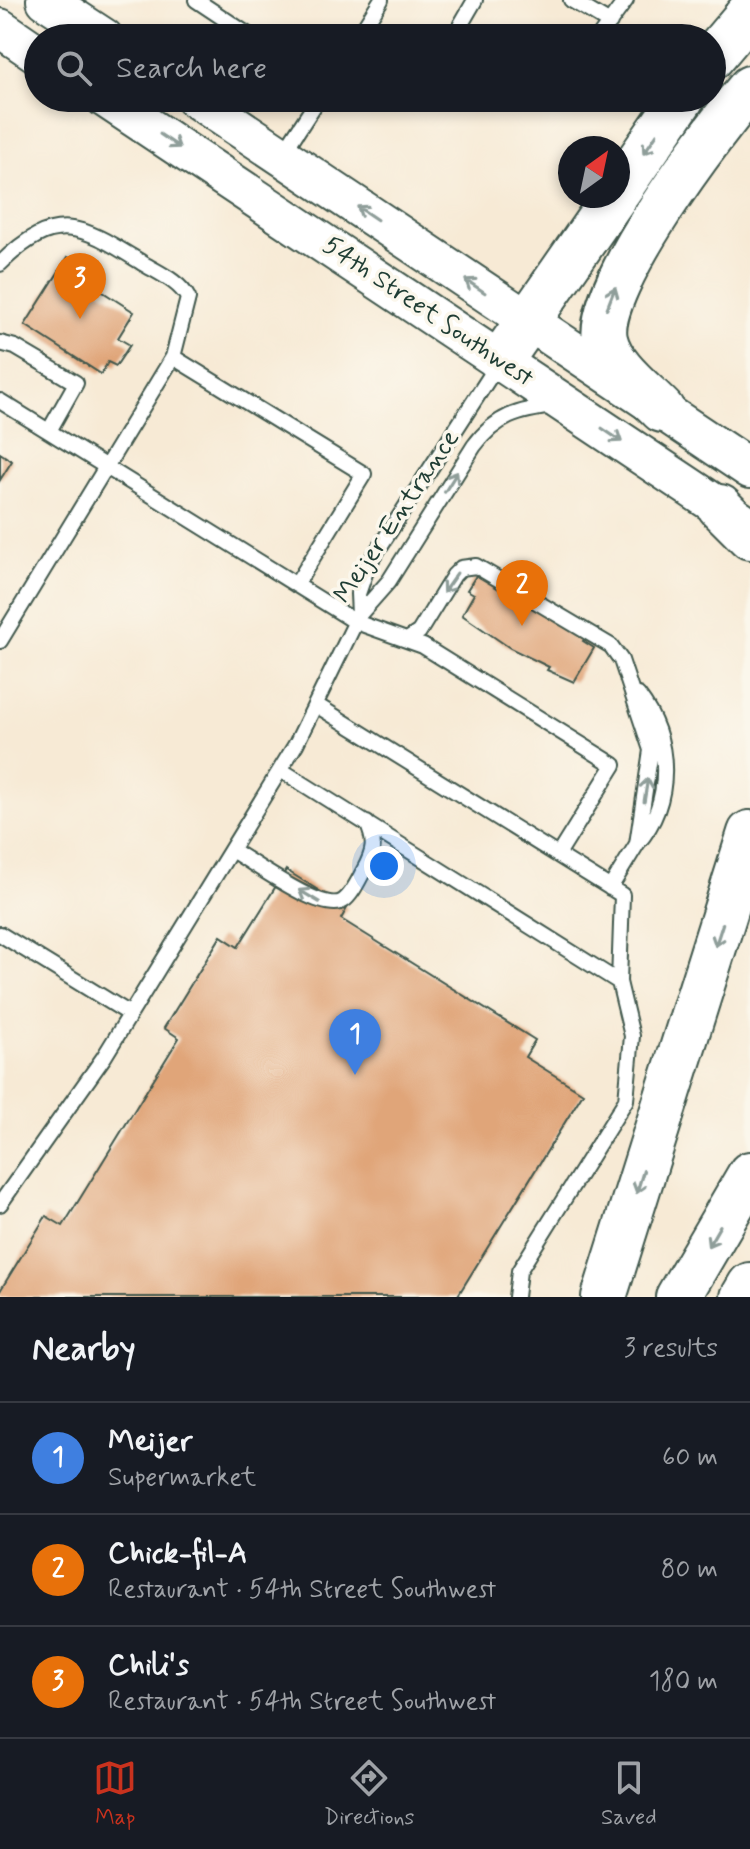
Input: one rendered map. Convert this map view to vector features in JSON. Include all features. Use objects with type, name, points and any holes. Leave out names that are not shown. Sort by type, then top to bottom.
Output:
[{"type":"highway","points":[[726,40],[750,12]]},
{"type":"highway","points":[[662,410],[619,365],[606,344],[604,318],[607,305],[621,276],[679,183],[750,88]]},
{"type":"highway","points":[[630,174],[672,112]]},
{"type":"highway","points":[[501,360],[607,208]]},
{"type":"highway","points":[[604,1297],[750,833]]},
{"type":"highway","points":[[678,1297],[750,1174]]},
{"type":"highway","points":[[743,1297],[750,1285]]},
{"type":"main road","points":[[0,13],[8,0]]},
{"type":"main road","points":[[46,0],[83,24]]},
{"type":"main road","points":[[0,28],[24,44]]},
{"type":"main road","name":"54th Street Southwest","points":[[126,112],[501,360],[740,524]]},
{"type":"main road","name":"54th Street Southwest","points":[[216,112],[750,469]]},
{"type":"lane","points":[[196,0],[232,24]]},
{"type":"lane","points":[[366,24],[381,0]]},
{"type":"lane","points":[[461,24],[475,0]]},
{"type":"lane","points":[[571,0],[610,23],[626,0]]},
{"type":"lane","points":[[281,155],[310,112]]},
{"type":"lane","points":[[0,264],[36,237],[58,229],[80,227],[185,291],[188,305],[173,357],[2,632]]},
{"type":"lane","points":[[0,343],[15,347],[76,383],[49,431]]},
{"type":"lane","points":[[173,357],[364,474],[296,585]]},
{"type":"lane","name":"Meijer Entrance","points":[[358,618],[358,594],[368,565],[501,360]]},
{"type":"lane","points":[[0,401],[296,585],[358,618],[423,646],[614,765],[558,855]]},
{"type":"lane","name":"Meijer Entrance","points":[[358,618],[389,581],[486,430],[516,411],[566,404]]},
{"type":"lane","points":[[407,640],[419,632],[461,568],[476,566],[611,646],[629,682],[651,750],[637,844],[610,888]]},
{"type":"lane","points":[[0,1204],[65,1116],[233,851],[318,706],[358,618]]},
{"type":"lane","points":[[318,706],[622,895],[619,982],[632,1036],[626,1100],[519,1271],[516,1297]]},
{"type":"lane","points":[[281,770],[619,982]]},
{"type":"lane","points":[[233,851],[318,902],[338,903],[349,895],[373,851],[374,838],[367,823]]},
{"type":"lane","points":[[0,934],[130,1014]]},
{"type":"building","points":[[68,257],[98,276],[92,285],[134,312],[118,338],[130,345],[116,366],[108,362],[101,374],[25,325]]},
{"type":"building","points":[[0,453],[12,461],[0,480]]},
{"type":"building","points":[[477,574],[585,638],[583,641],[594,648],[574,682],[510,648],[462,615],[474,594],[467,590]]},
{"type":"building","points":[[286,870],[347,908],[341,919],[535,1040],[525,1057],[583,1093],[457,1297],[0,1297],[0,1291],[46,1216],[63,1226],[179,1038],[164,1028],[221,936],[238,947]]},
{"type":"place","name":"Chili's","points":[[80,319]]},
{"type":"place","name":"Chick-fil-A","points":[[522,626]]},
{"type":"place","name":"Meijer","points":[[355,1075]]}]
